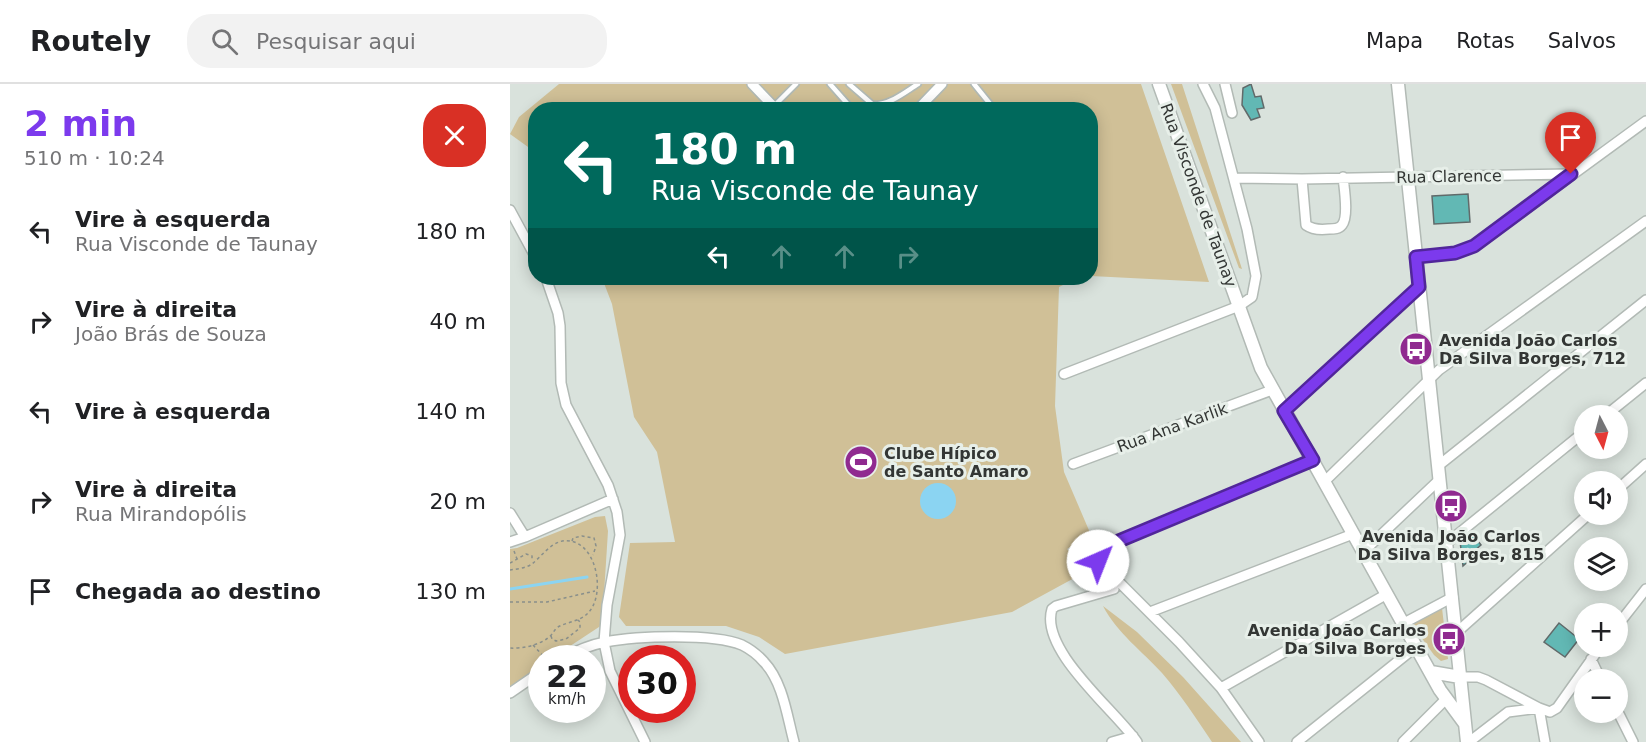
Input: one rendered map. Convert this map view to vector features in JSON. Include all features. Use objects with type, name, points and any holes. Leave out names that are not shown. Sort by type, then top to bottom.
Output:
[{"type":"street","points":[[752,84],[768,102]]},
{"type":"street","points":[[925,102],[942,84]]},
{"type":"street","name":"Rua Visconde de Taunay","points":[[1159,84],[1254,350],[1272,390],[1446,699],[1465,724]]},
{"type":"street","name":"Rua Visconde de Taunay","points":[[1203,84],[1215,108],[1247,229],[1256,276],[1252,297],[1239,306]]},
{"type":"street","points":[[1225,84],[1232,113]]},
{"type":"street","points":[[1398,84],[1468,742],[1508,712],[1539,708]]},
{"type":"street","points":[[1416,257],[1455,253],[1474,246],[1646,121]]},
{"type":"street","name":"Rua Clarence","points":[[1234,178],[1302,179],[1571,174]]},
{"type":"street","points":[[1302,179],[1306,225],[1313,229],[1326,230],[1339,228],[1343,223],[1345,214],[1343,177]]},
{"type":"street","points":[[510,210],[528,243]]},
{"type":"street","points":[[1325,481],[1429,379],[1646,221]]},
{"type":"street","points":[[548,285],[558,313],[561,383],[566,405],[590,448],[613,499],[620,524],[607,605],[604,642],[610,671],[645,742]]},
{"type":"street","points":[[1284,411],[1419,287]]},
{"type":"street","points":[[1438,466],[1646,300]]},
{"type":"street","points":[[1064,374],[1239,306]]},
{"type":"street","points":[[1618,405],[1646,382]]},
{"type":"street","name":"Rua Ana Karlik","points":[[1072,464],[1272,390]]},
{"type":"street","points":[[1446,543],[1574,440]]},
{"type":"street","points":[[1259,742],[1221,688],[1150,612],[1098,561],[1098,556],[1102,548],[1313,460]]},
{"type":"street","points":[[1628,480],[1646,464]]},
{"type":"street","points":[[1363,552],[1439,480]]},
{"type":"street","points":[[510,542],[613,499]]},
{"type":"street","points":[[510,513],[525,537]]},
{"type":"street","points":[[1456,633],[1577,525]]},
{"type":"street","points":[[1150,612],[1353,534]]},
{"type":"street","points":[[1114,589],[1056,606],[1052,609],[1051,620],[1056,643],[1066,660],[1135,739]]},
{"type":"street","points":[[1221,688],[1387,594]]},
{"type":"street","points":[[1628,614],[1644,596]]},
{"type":"street","points":[[1404,623],[1453,597]]},
{"type":"street","points":[[594,645],[604,642],[661,638],[703,638],[730,641],[742,646],[759,657],[779,685],[794,742]]},
{"type":"street","points":[[1297,742],[1417,646]]},
{"type":"street","points":[[1431,672],[1460,677],[1478,677],[1550,712],[1557,708],[1592,659]]},
{"type":"street","points":[[1592,659],[1596,669]]},
{"type":"street","points":[[510,693],[528,681]]},
{"type":"street","points":[[1508,712],[1513,693]]},
{"type":"street","points":[[1403,742],[1446,699]]},
{"type":"street","points":[[1539,708],[1545,742]]},
{"type":"street","points":[[1624,723],[1633,742]]},
{"type":"street","points":[[1112,742],[1135,739]]},
{"type":"lane","points":[[780,102],[796,84]]},
{"type":"lane","points":[[831,84],[846,102]]},
{"type":"lane","points":[[849,84],[872,102]]},
{"type":"lane","points":[[886,102],[918,84]]},
{"type":"lane","points":[[974,84],[989,102]]},
{"type":"path","points":[[573,542],[572,539],[576,537],[594,538],[596,550],[594,555],[591,555]]},
{"type":"path","points":[[510,570],[530,565],[555,544],[568,540],[582,546],[591,555],[596,573],[594,603],[588,613],[558,627],[548,638],[519,649],[510,648]]},
{"type":"path","points":[[510,563],[530,554],[532,558],[530,565]]},
{"type":"path","points":[[510,602],[547,602],[596,591]]},
{"type":"path","points":[[551,635],[556,641],[566,639],[580,628],[580,622],[575,620]]},
{"type":"shaded area","points":[[559,84],[1141,84],[1209,282],[1098,276],[1098,102],[537,102]]},
{"type":"shaded area","points":[[1171,84],[1182,84],[1242,269],[1239,268]]},
{"type":"shaded area","points":[[528,110],[528,147],[510,134],[519,117]]},
{"type":"shaded area","name":"Clube Hípico de Santo Amaro","points":[[605,285],[1063,285],[1059,287],[1055,406],[1064,472],[1091,535],[1067,549],[1089,570],[1012,612],[785,654],[759,637],[726,626],[626,626],[619,617],[630,543],[675,542],[657,452],[634,417],[612,304]]},
{"type":"shaded area","points":[[605,516],[608,531],[602,625],[572,645],[528,645],[528,675],[510,688],[510,549],[595,517]]},
{"type":"shaded area","points":[[1103,606],[1137,632],[1183,677],[1241,742],[1212,742],[1169,681],[1123,633]]},
{"type":"shaded area","points":[[1442,608],[1448,659],[1441,661],[1411,623]]},
{"type":"water","points":[[938,483],[951,488],[956,501],[951,514],[938,519],[925,514],[920,501],[925,488]]},
{"type":"building","points":[[1251,84],[1255,97],[1261,96],[1264,108],[1257,109],[1260,117],[1251,120],[1242,105],[1243,88]]},
{"type":"building","points":[[1468,194],[1470,222],[1434,224],[1432,196]]},
{"type":"building","points":[[1471,532],[1481,545],[1463,566],[1460,541]]},
{"type":"building","points":[[1559,623],[1574,635],[1574,645],[1565,657],[1544,642]]},
{"type":"waterway","points":[[510,589],[587,577]]},
{"type":"place","name":"Avenida João Carlos Da Silva Borges, 712","points":[[1416,349]]},
{"type":"place","name":"Clube Hípico de Santo Amaro","points":[[861,462]]},
{"type":"place","name":"Avenida João Carlos Da Silva Borges, 815","points":[[1451,506]]},
{"type":"place","name":"Avenida João Carlos Da Silva Borges","points":[[1449,639]]},
{"type":"route","points":[[1098,561],[1102,548],[1313,460],[1284,411],[1419,287],[1416,257],[1455,253],[1474,246],[1571,174]]}]
